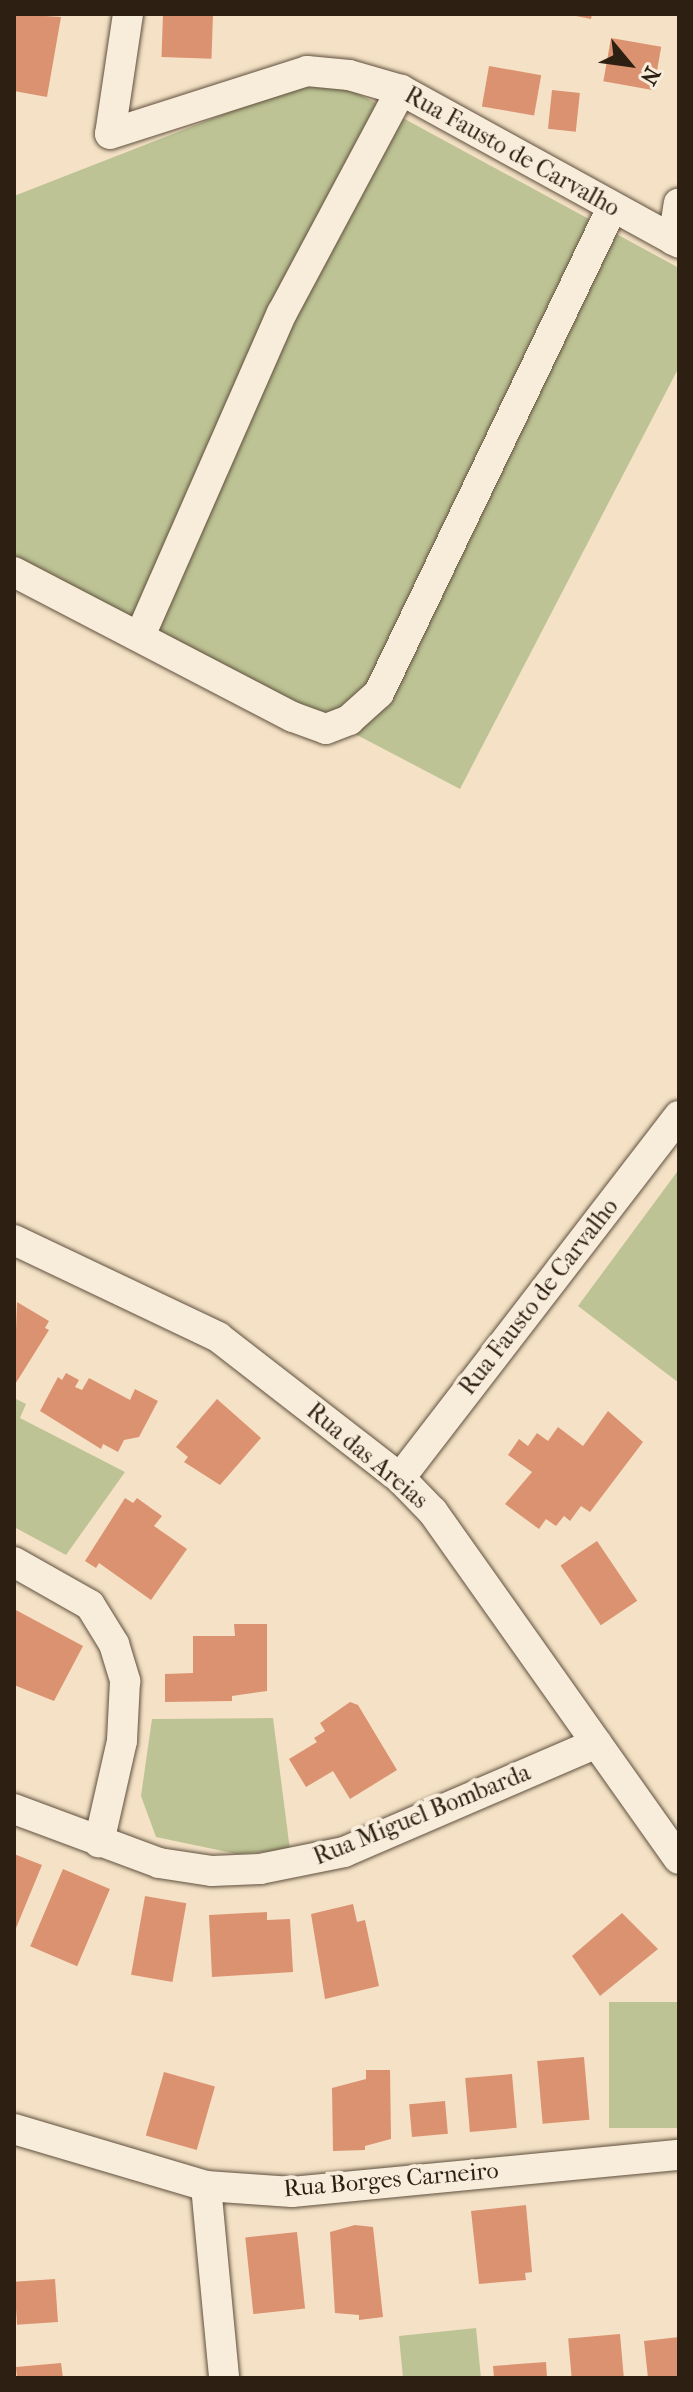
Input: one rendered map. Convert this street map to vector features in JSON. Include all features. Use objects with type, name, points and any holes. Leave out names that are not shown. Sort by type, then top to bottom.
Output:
[{"type":"street","name":"Rua Fausto de Carvalho","points":[[128,14],[110,134],[307,71],[349,75],[401,90],[676,241]]},
{"type":"street","points":[[140,636],[282,313],[401,90]]},
{"type":"street","points":[[676,241],[679,203]]},
{"type":"street","points":[[14,572],[293,717],[326,729],[349,720],[379,693],[612,208]]},
{"type":"street","name":"Rua Fausto de Carvalho","points":[[400,1478],[679,1116]]},
{"type":"street","name":"Rua das Areias","points":[[14,1240],[218,1337],[400,1478],[433,1512],[679,1859]]},
{"type":"street","points":[[14,1562],[90,1605],[114,1644],[125,1681],[122,1741],[99,1842]]},
{"type":"street","name":"Rua Miguel Bombarda","points":[[14,1809],[159,1863],[212,1871],[300,1863],[344,1852],[597,1743]]},
{"type":"street","name":"Rua Borges Carneiro","points":[[14,2129],[206,2186],[292,2192],[679,2155]]},
{"type":"street","points":[[206,2186],[224,2378]]},
{"type":"green space","points":[[296,86],[344,86],[679,268],[679,367],[460,789],[14,555],[14,196]]},
{"type":"green space","points":[[679,1173],[679,1383],[578,1306]]},
{"type":"green space","points":[[14,1398],[26,1404],[20,1418],[125,1472],[66,1555],[14,1527]]},
{"type":"green space","points":[[273,1718],[290,1850],[237,1854],[156,1837],[141,1796],[152,1719]]},
{"type":"green space","points":[[609,2002],[679,2002],[679,2128],[609,2128]]},
{"type":"green space","points":[[476,2328],[481,2378],[403,2378],[399,2336]]},
{"type":"building","points":[[14,14],[61,17],[47,97],[14,91]]},
{"type":"building","points":[[163,14],[213,16],[211,59],[161,57]]},
{"type":"building","points":[[566,14],[592,14],[591,19]]},
{"type":"building","points":[[611,38],[661,47],[654,90],[603,81]]},
{"type":"building","points":[[489,66],[541,75],[534,116],[482,106]]},
{"type":"building","points":[[552,90],[580,93],[576,132],[548,129]]},
{"type":"building","points":[[17,1302],[49,1321],[45,1328],[49,1330],[14,1386]]},
{"type":"building","points":[[66,1373],[79,1380],[75,1387],[82,1390],[89,1378],[130,1400],[135,1389],[158,1401],[139,1437],[124,1440],[118,1452],[103,1444],[101,1449],[40,1411],[58,1377],[62,1380]]},
{"type":"building","points":[[217,1399],[261,1438],[220,1485],[184,1462],[188,1457],[176,1447]]},
{"type":"building","points":[[608,1411],[643,1442],[590,1512],[581,1506],[570,1521],[564,1516],[556,1526],[546,1519],[539,1529],[505,1504],[532,1472],[508,1455],[519,1439],[528,1446],[537,1433],[548,1441],[558,1427],[583,1446]]},
{"type":"building","points":[[125,1498],[133,1503],[137,1498],[162,1516],[154,1526],[187,1549],[151,1600],[99,1563],[96,1568],[85,1561]]},
{"type":"building","points":[[597,1541],[637,1601],[601,1625],[561,1566]]},
{"type":"building","points":[[14,1609],[83,1646],[54,1701],[14,1685]]},
{"type":"building","points":[[234,1624],[267,1624],[267,1691],[232,1696],[232,1701],[165,1702],[165,1674],[193,1673],[193,1636],[235,1636]]},
{"type":"building","points":[[350,1702],[358,1705],[397,1770],[350,1799],[333,1771],[306,1787],[289,1759],[317,1742],[314,1738],[325,1731],[320,1723]]},
{"type":"building","points":[[14,1854],[42,1865],[14,1933]]},
{"type":"building","points":[[63,1869],[110,1889],[77,1966],[30,1946]]},
{"type":"building","points":[[145,1896],[186,1903],[172,1982],[131,1975]]},
{"type":"building","points":[[353,1904],[357,1922],[365,1920],[379,1986],[325,1999],[311,1914]]},
{"type":"building","points":[[267,1912],[267,1920],[290,1919],[293,1972],[212,1977],[209,1915]]},
{"type":"building","points":[[622,1913],[658,1949],[600,1996],[572,1956]]},
{"type":"building","points":[[584,2057],[589,2120],[543,2124],[537,2061]]},
{"type":"building","points":[[366,2070],[390,2070],[391,2139],[365,2146],[365,2150],[333,2151],[332,2088],[366,2079]]},
{"type":"building","points":[[164,2072],[215,2087],[197,2150],[146,2135]]},
{"type":"building","points":[[512,2074],[517,2128],[470,2132],[465,2078]]},
{"type":"building","points":[[445,2101],[448,2134],[412,2137],[409,2104]]},
{"type":"building","points":[[526,2205],[532,2272],[525,2273],[526,2280],[479,2284],[471,2211]]},
{"type":"building","points":[[355,2225],[373,2227],[383,2317],[359,2320],[359,2315],[335,2313],[330,2232]]},
{"type":"building","points":[[297,2232],[305,2309],[253,2314],[245,2237]]},
{"type":"building","points":[[55,2279],[58,2322],[17,2325],[14,2282]]},
{"type":"building","points":[[620,2334],[624,2378],[572,2378],[568,2339]]},
{"type":"building","points":[[679,2337],[679,2378],[648,2378],[644,2341]]},
{"type":"building","points":[[546,2362],[547,2378],[494,2378],[493,2366]]},
{"type":"building","points":[[61,2363],[63,2378],[17,2378],[16,2367]]}]
